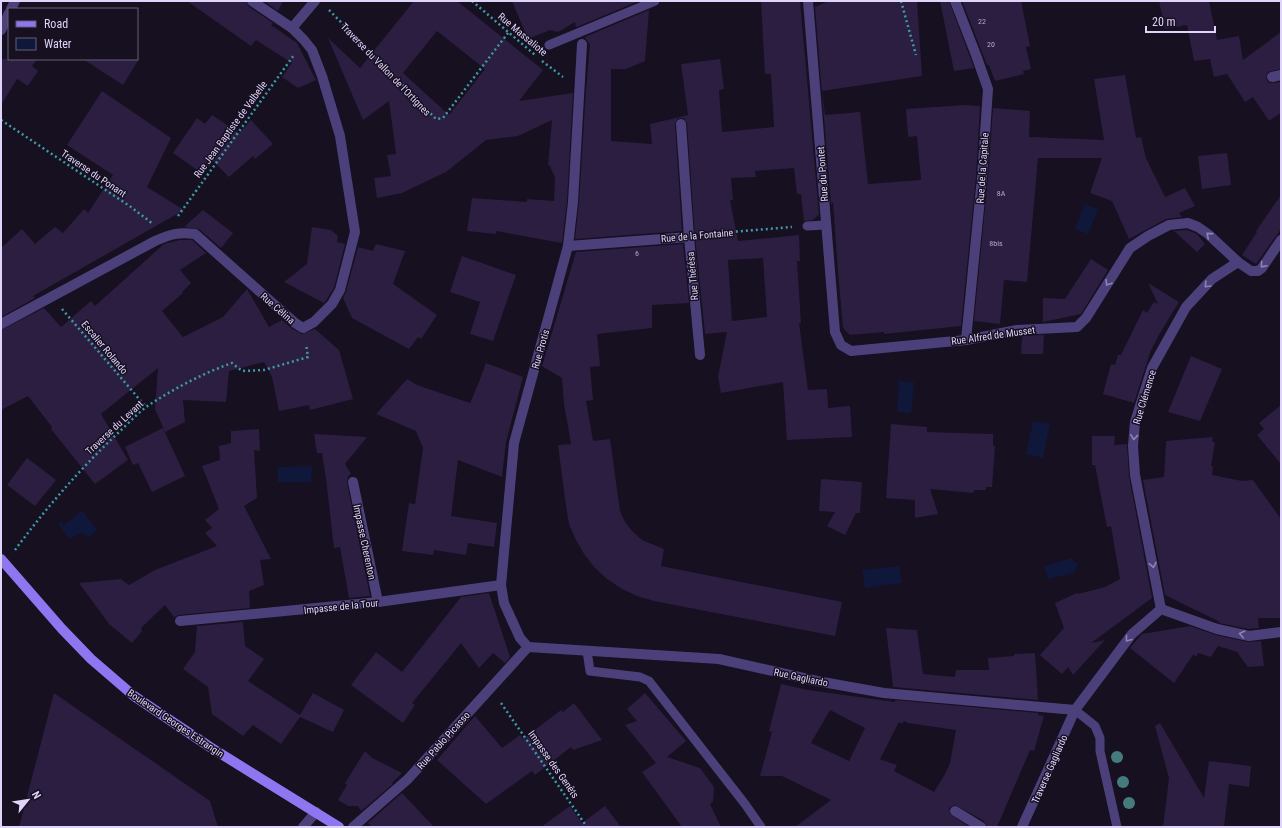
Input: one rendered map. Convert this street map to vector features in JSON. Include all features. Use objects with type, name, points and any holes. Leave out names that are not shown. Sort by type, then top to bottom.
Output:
[{"type":"street","points":[[252,1],[292,28],[320,3]]},
{"type":"street","name":"Rue du Pontet","points":[[808,1],[835,332],[841,345]]},
{"type":"street","name":"Rue de la Capitale","points":[[955,1],[988,89],[982,178],[966,340]]},
{"type":"street","points":[[1,30],[8,15]]},
{"type":"street","name":"Rue Célina","points":[[1,324],[155,241],[172,234],[182,233],[195,234],[303,328],[314,322],[332,304],[340,290],[355,232],[340,136],[322,76],[312,50],[292,28]]},
{"type":"street","name":"Rue Protis","points":[[528,647],[520,638],[504,603],[501,585],[514,443],[568,246],[573,202],[582,44]]},
{"type":"street","name":"Rue Thérésa","points":[[681,124],[688,237],[700,355]]},
{"type":"street","name":"Rue Alfred de Musset","points":[[841,345],[851,351],[966,340],[1017,330],[1077,327],[1086,318],[1130,248],[1169,225],[1188,223],[1198,227],[1208,234],[1238,262],[1251,271],[1258,271],[1262,268],[1281,240]]},
{"type":"street","name":"Rue de la Fontaine","points":[[568,246],[688,237]]},
{"type":"street","name":"Rue Clémence","points":[[1162,609],[1135,476],[1133,446],[1135,422],[1152,368],[1186,306],[1212,279],[1238,262]]},
{"type":"street","name":"Impasse Cherenton","points":[[353,482],[378,602]]},
{"type":"street","name":"Boulevard Georges Estrangin","points":[[1,559],[62,629],[91,659],[134,696],[210,747],[339,827]]},
{"type":"street","name":"Impasse de la Tour","points":[[180,621],[378,602],[501,585]]},
{"type":"street","points":[[1162,609],[1217,629],[1249,636],[1281,632]]},
{"type":"street","name":"Traverse Gagliardo","points":[[1022,827],[1075,710],[1132,634],[1162,609]]},
{"type":"street","name":"Rue Gagliardo","points":[[528,647],[663,654],[719,659],[817,681],[884,693],[1075,710]]},
{"type":"street","name":"Rue Pablo Picasso","points":[[353,827],[408,779],[528,647]]},
{"type":"street","points":[[955,811],[981,827]]},
{"type":"street","points":[[303,827],[316,812]]},
{"type":"lane","points":[[549,45],[655,1]]},
{"type":"lane","points":[[582,31],[582,44]]},
{"type":"lane","points":[[807,226],[826,225]]},
{"type":"lane","points":[[587,651],[590,671],[640,677],[649,680],[745,804],[761,827]]},
{"type":"lane","points":[[1075,710],[1095,726],[1100,738],[1100,751],[1117,827]]},
{"type":"path","name":"Rue Massaliote","points":[[472,1],[508,33],[546,63]]},
{"type":"path","points":[[901,1],[916,55]]},
{"type":"path","name":"Traverse du Vallon de l'Ortignes","points":[[320,3],[436,119],[442,118],[508,33]]},
{"type":"path","name":"Rue Jean Baptiste de Valbelle","points":[[176,219],[304,40]]},
{"type":"path","name":"Traverse du Ponant","points":[[1,120],[131,207],[156,226]]},
{"type":"path","name":"Rue de la Fontaine","points":[[688,237],[694,235],[807,226]]},
{"type":"path","name":"Escalier Rolando","points":[[52,296],[146,407]]},
{"type":"path","name":"Traverse du Levant","points":[[24,538],[65,487],[96,453],[152,402],[208,373],[232,363],[242,371],[264,370],[308,357]]},
{"type":"path","name":"Impasse des Genêts","points":[[507,710],[587,827]]},
{"type":"water","points":[[1085,204],[1098,209],[1088,234],[1075,229]]},
{"type":"water","points":[[899,381],[914,382],[911,413],[897,412]]},
{"type":"water","points":[[1033,421],[1050,424],[1043,458],[1026,454]]},
{"type":"water","points":[[311,466],[311,482],[278,482],[278,467]]},
{"type":"water","points":[[82,511],[97,530],[87,538],[83,533],[79,533],[70,539],[58,524],[61,522],[64,525]]},
{"type":"water","points":[[1072,558],[1073,561],[1078,564],[1075,569],[1076,572],[1048,579],[1044,566]]},
{"type":"water","points":[[899,566],[902,583],[865,588],[862,570]]},
{"type":"building","points":[[187,1],[246,1],[248,6],[273,23],[271,25],[297,43],[316,80],[298,88],[282,77],[292,63],[256,40],[251,46]]},
{"type":"building","points":[[264,1],[283,1],[278,11]]},
{"type":"building","points":[[414,1],[457,1],[543,70],[519,101],[573,93],[567,201],[562,243],[496,231],[496,234],[467,231],[472,198],[527,202],[527,199],[554,201],[555,178],[550,166],[548,165],[552,120],[518,136],[486,140],[446,172],[402,193],[377,198],[374,178],[391,176],[387,155],[396,154],[389,101],[363,120],[328,38],[360,68]],"holes":[[[437,31],[485,69],[449,115],[403,73]]]},
{"type":"building","points":[[512,1],[639,1],[579,26],[576,27],[575,22],[558,32],[550,30],[528,39]]},
{"type":"building","points":[[761,1],[800,1],[819,214],[813,220],[804,221],[801,194],[797,194],[794,168],[755,171],[756,177],[731,178],[733,200],[730,200],[738,241],[799,235],[800,261],[797,261],[801,323],[799,323],[808,390],[827,389],[828,408],[850,406],[852,437],[787,440],[783,382],[721,393],[718,377],[727,332],[705,334],[695,236],[687,124],[684,118],[678,118],[675,124],[682,231],[575,239],[590,45],[585,37],[649,10],[645,61],[626,69],[611,69],[611,141],[652,144],[650,124],[688,115],[681,64],[720,59],[724,89],[719,90],[722,132],[774,127],[771,74],[765,74]],"holes":[[[763,258],[767,317],[732,321],[728,260]]]},
{"type":"building","points":[[829,1],[917,1],[922,76],[822,91],[825,115],[860,112],[868,184],[921,180],[917,136],[908,137],[906,109],[966,105],[980,106],[976,177],[961,326],[884,334],[884,332],[850,335],[843,328],[833,202],[831,204],[815,7]]},
{"type":"building","points":[[940,1],[949,1],[974,68],[954,71]]},
{"type":"building","points":[[962,1],[1021,1],[1030,46],[1026,47],[1031,69],[1023,71],[1024,74],[995,81],[989,65],[987,65]]},
{"type":"building","points":[[1159,1],[1209,1],[1217,40],[1239,36],[1243,60],[1281,32],[1281,69],[1268,72],[1266,78],[1270,83],[1281,82],[1281,113],[1269,121],[1253,97],[1245,102],[1227,74],[1214,77],[1210,59],[1194,61],[1187,25],[1165,29]]},
{"type":"building","points":[[1,59],[36,60],[32,66],[38,71],[28,86],[17,79],[1,105]]},
{"type":"building","points":[[139,59],[123,85],[85,60]]},
{"type":"building","points":[[1125,75],[1136,138],[1141,137],[1146,158],[1165,197],[1185,188],[1195,206],[1179,213],[1182,217],[1166,219],[1129,239],[1112,201],[1090,193],[1102,158],[1038,158],[1027,282],[1004,280],[1000,324],[974,321],[988,178],[993,108],[1030,111],[1029,137],[1104,140],[1094,79]]},
{"type":"building","points":[[102,91],[171,138],[147,187],[184,210],[33,296],[35,298],[1,317],[1,248],[22,229],[35,244],[55,227],[63,233],[84,209],[88,213],[113,175],[67,145]]},
{"type":"building","points":[[212,115],[239,133],[251,120],[273,144],[255,159],[253,156],[229,177],[213,161],[203,174],[173,153],[197,118],[205,124]]},
{"type":"building","points":[[1227,153],[1231,185],[1202,189],[1198,156]]},
{"type":"building","points":[[1281,195],[1281,229],[1256,264],[1242,255],[1257,232],[1256,231]]},
{"type":"building","points":[[203,210],[233,233],[221,248],[199,229],[184,227]]},
{"type":"building","points":[[312,227],[331,230],[338,236],[337,242],[345,244],[334,288],[324,303],[284,282],[307,264]]},
{"type":"building","points":[[1187,230],[1197,234],[1205,244],[1197,252],[1174,231]]},
{"type":"building","points":[[180,240],[192,240],[206,253],[180,270],[191,283],[182,292],[183,293],[162,311],[183,337],[223,317],[247,289],[269,327],[282,320],[291,328],[302,334],[315,329],[339,350],[353,399],[310,410],[309,405],[279,411],[272,377],[264,362],[229,371],[226,402],[183,400],[185,422],[165,432],[155,409],[158,368],[101,414],[128,460],[95,484],[51,429],[52,427],[28,396],[1,410],[1,330],[44,308],[61,327],[91,301],[95,306],[164,244]]},
{"type":"building","points":[[376,244],[405,251],[393,284],[437,315],[421,339],[418,337],[409,349],[352,318],[343,298],[358,247],[373,251]]},
{"type":"building","points":[[683,244],[689,303],[652,305],[652,328],[597,334],[600,366],[590,367],[593,400],[586,401],[593,441],[610,439],[620,511],[625,522],[642,540],[664,549],[661,566],[842,602],[835,636],[654,601],[637,596],[622,589],[607,579],[595,568],[584,554],[569,524],[558,445],[571,444],[564,404],[562,378],[542,366],[576,252]]},
{"type":"building","points":[[462,256],[516,275],[493,341],[470,334],[480,302],[450,292]]},
{"type":"building","points":[[1091,259],[1108,270],[1081,314],[1043,322],[1043,298],[1065,299]]},
{"type":"building","points":[[1148,283],[1179,302],[1151,350],[1134,403],[1103,394],[1111,364],[1115,365],[1118,355],[1121,355],[1143,310],[1147,313],[1154,302],[1158,304]]},
{"type":"building","points":[[1044,335],[1043,354],[1021,354],[1022,336]]},
{"type":"building","points":[[1191,356],[1222,369],[1200,421],[1168,412]]},
{"type":"building","points":[[486,363],[523,377],[506,442],[502,477],[458,460],[451,516],[497,523],[494,547],[468,543],[466,555],[434,550],[433,555],[402,551],[409,503],[415,504],[423,448],[416,431],[376,414],[407,379],[417,385],[470,403]]},
{"type":"building","points":[[1281,405],[1281,464],[1257,435],[1264,429],[1259,423]]},
{"type":"building","points":[[891,424],[927,427],[927,432],[993,434],[993,446],[995,446],[992,487],[986,487],[986,490],[974,490],[973,493],[930,489],[938,514],[915,518],[915,500],[886,498]]},
{"type":"building","points":[[163,428],[185,476],[152,492],[138,463],[133,465],[125,447]]},
{"type":"building","points":[[259,429],[260,451],[254,450],[257,498],[244,506],[271,559],[260,560],[264,585],[249,591],[250,608],[179,615],[174,617],[165,605],[141,628],[142,631],[132,643],[109,624],[79,583],[121,579],[129,585],[155,570],[217,546],[205,533],[212,528],[205,520],[219,509],[202,466],[220,460],[219,446],[231,443],[231,431]]},
{"type":"building","points":[[314,434],[367,437],[345,464],[351,474],[348,476],[347,483],[370,596],[349,598],[340,547],[334,548],[322,453],[317,453]]},
{"type":"building","points":[[1092,436],[1115,436],[1114,445],[1127,444],[1129,476],[1152,598],[1091,643],[1105,640],[1073,675],[1068,667],[1062,674],[1040,655],[1064,628],[1055,603],[1077,593],[1105,587],[1120,579],[1111,526],[1107,527],[1095,465],[1092,465]]},
{"type":"building","points":[[1213,437],[1212,441],[1215,443],[1211,466],[1213,466],[1212,475],[1242,481],[1253,480],[1281,519],[1281,618],[1258,618],[1259,628],[1249,629],[1219,623],[1217,622],[1220,622],[1165,595],[1143,480],[1164,477],[1166,441]]},
{"type":"building","points":[[27,458],[56,480],[35,506],[7,485]]},
{"type":"building","points":[[821,479],[862,482],[860,513],[856,513],[845,535],[827,526],[835,512],[819,511]]},
{"type":"building","points":[[489,593],[510,657],[505,663],[493,653],[479,668],[461,643],[412,703],[415,705],[403,723],[351,685],[376,652],[402,672],[461,597]]},
{"type":"building","points":[[243,622],[245,646],[264,659],[248,681],[300,715],[313,693],[344,710],[333,732],[300,717],[281,744],[253,725],[243,736],[212,714],[208,687],[183,669],[195,652],[197,626]]},
{"type":"building","points":[[1190,626],[1216,635],[1248,642],[1261,641],[1264,666],[1248,667],[1237,652],[1218,646],[1211,657],[1198,653],[1197,656],[1193,655],[1174,683],[1130,648],[1142,634]]},
{"type":"building","points":[[886,628],[917,630],[923,674],[955,677],[956,670],[989,670],[988,658],[1014,656],[1014,654],[1035,653],[1038,700],[893,687]]},
{"type":"building","points":[[781,684],[808,690],[895,702],[895,700],[1038,713],[1038,715],[1044,716],[1034,751],[1030,750],[997,827],[987,827],[984,821],[955,805],[949,808],[950,814],[969,827],[795,827],[831,800],[782,776],[760,776],[772,732],[769,731]],"holes":[[[830,710],[865,728],[849,761],[811,743]],[[904,721],[908,723],[956,730],[950,763],[934,792],[894,771],[897,765],[880,759],[899,722],[902,724]]]},
{"type":"building","points":[[54,693],[210,801],[218,827],[19,827]]},
{"type":"building","points":[[645,693],[686,741],[667,757],[700,768],[714,787],[713,802],[710,804],[721,827],[682,827],[642,772],[656,763],[625,725],[637,721],[627,709]]},
{"type":"building","points":[[574,703],[602,740],[573,750],[571,747],[535,775],[532,771],[486,804],[437,760],[475,716],[502,748],[520,735],[523,739],[561,710],[563,712]]},
{"type":"building","points":[[1160,723],[1204,798],[1209,761],[1251,766],[1249,787],[1229,784],[1224,827],[1163,827],[1169,778],[1155,726]]},
{"type":"building","points":[[365,751],[372,758],[402,773],[392,783],[393,784],[361,811],[358,806],[348,806],[338,800],[347,785],[345,783]]},
{"type":"building","points":[[402,793],[434,827],[372,827],[368,823]]},
{"type":"building","points":[[570,806],[582,823],[605,806],[621,827],[541,827]]}]
